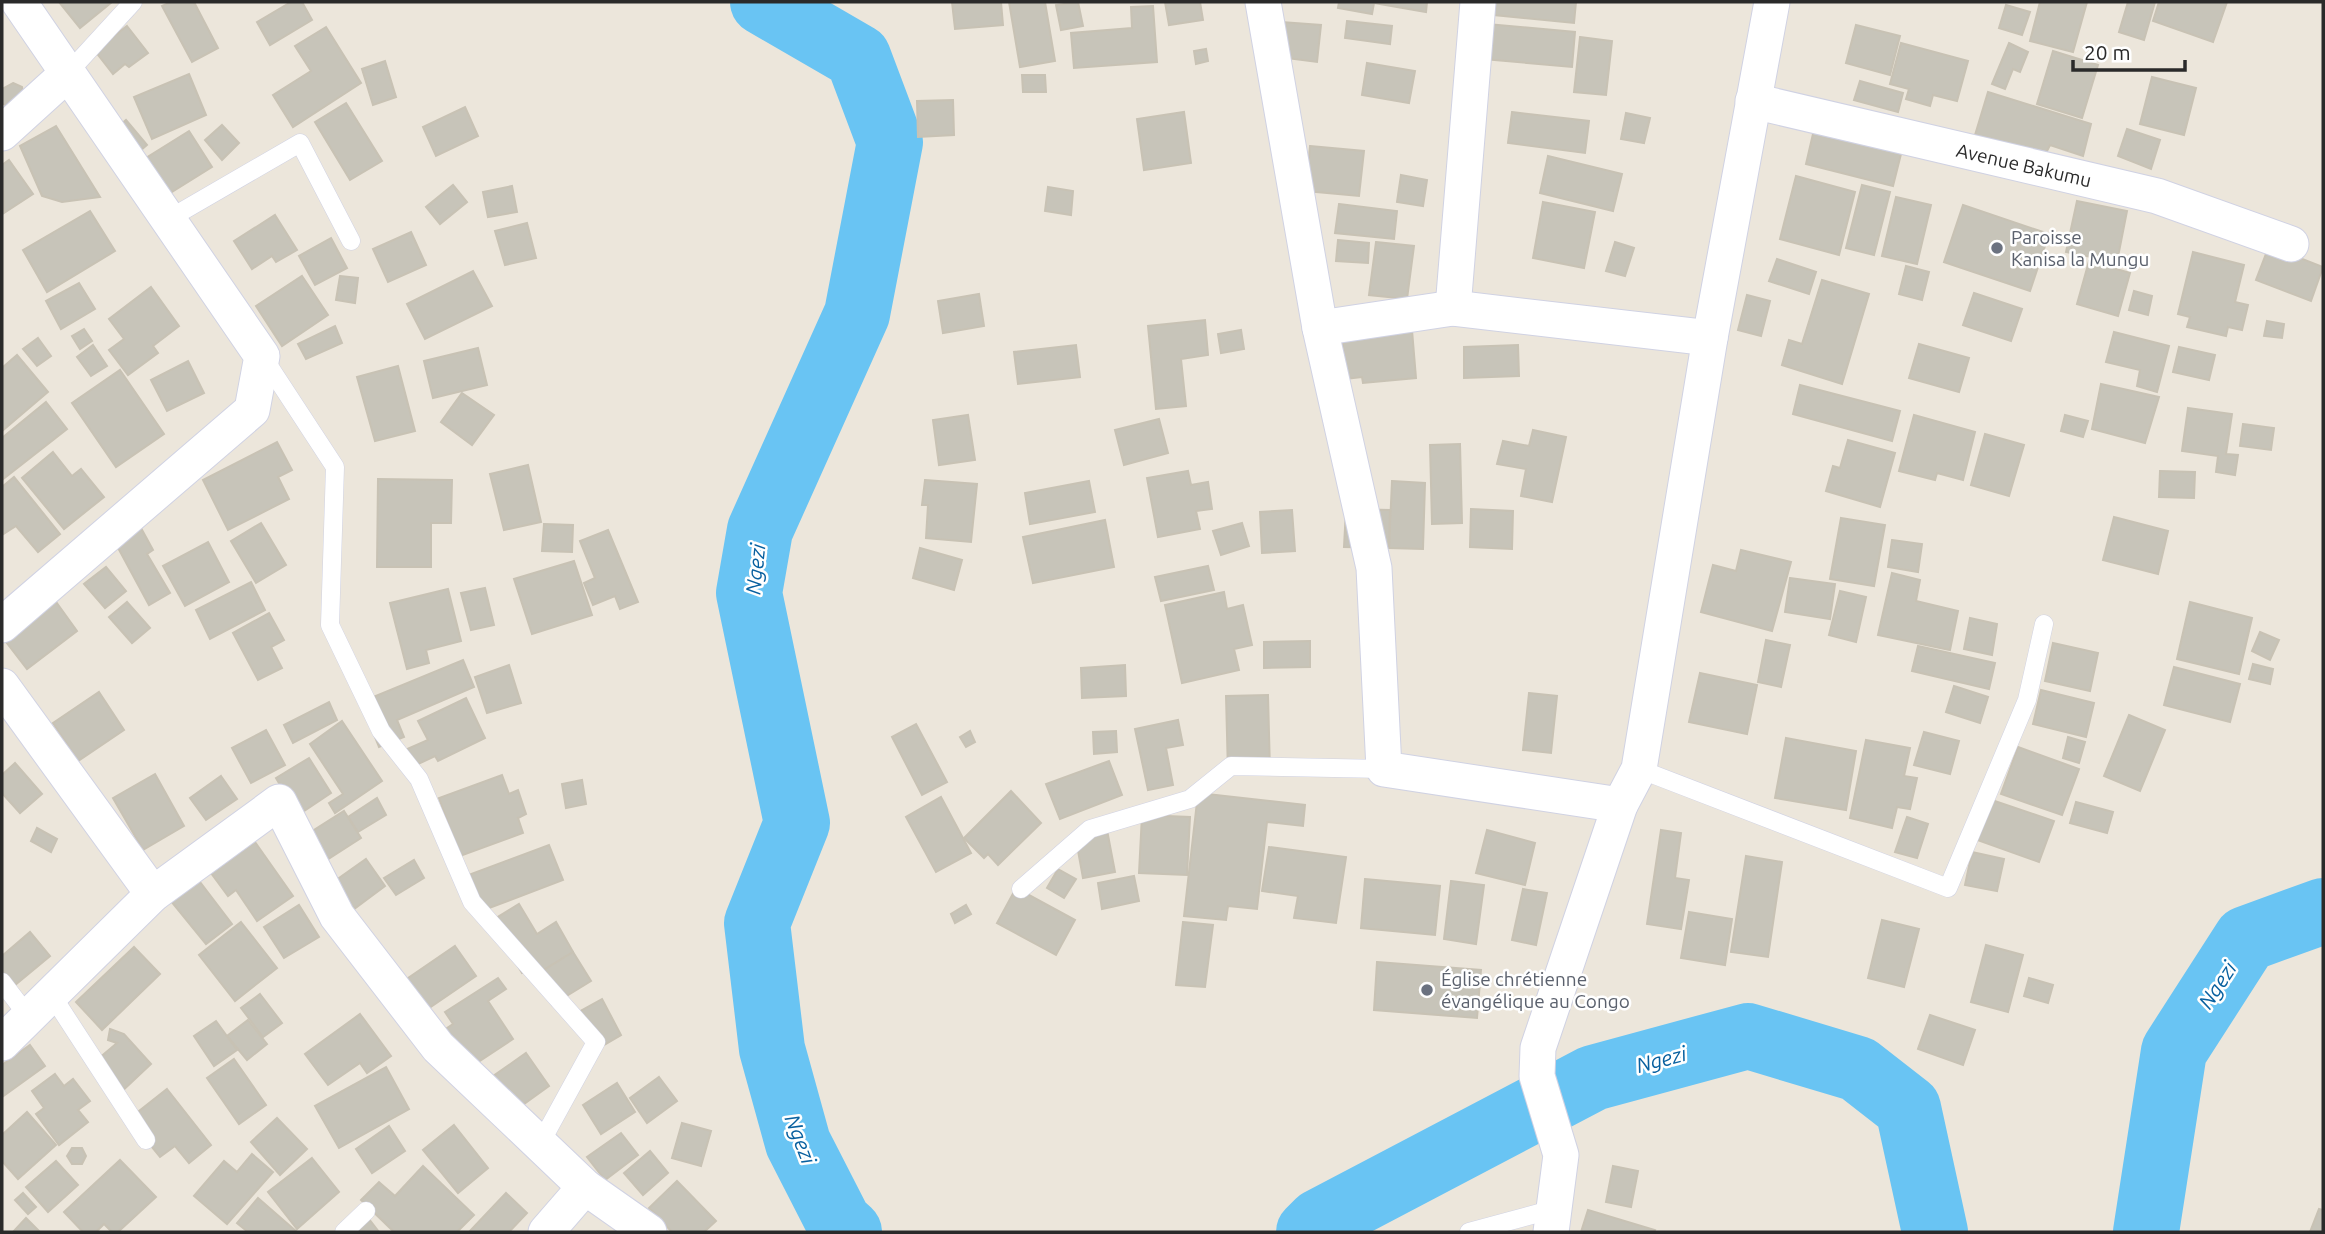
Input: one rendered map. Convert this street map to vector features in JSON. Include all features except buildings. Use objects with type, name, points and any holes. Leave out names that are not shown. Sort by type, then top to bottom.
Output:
[{"type":"street","points":[[2,625],[252,410],[262,356],[19,2]]},
{"type":"street","points":[[1264,2],[1320,328],[1374,568],[1384,769],[1620,805]]},
{"type":"street","points":[[1454,308],[1478,2]]},
{"type":"street","points":[[1553,1220],[1561,1155],[1537,1076],[1538,1048],[1620,805],[1639,769],[1710,338],[1772,2]]},
{"type":"street","points":[[2,133],[67,74]]},
{"type":"street","name":"Avenue Bakumu","points":[[1754,101],[2157,196],[2291,244]]},
{"type":"street","points":[[1320,328],[1454,308],[1710,338]]},
{"type":"street","points":[[2,686],[153,894]]},
{"type":"street","points":[[2,1043],[153,894],[279,802],[337,916],[438,1047],[585,1187],[649,1232]]},
{"type":"street","points":[[545,1232],[585,1187]]},
{"type":"lane","points":[[67,74],[133,2]]},
{"type":"lane","points":[[167,220],[300,143],[351,241]]},
{"type":"lane","points":[[262,356],[335,467],[330,625],[381,731],[419,779],[472,902],[596,1042],[540,1144]]},
{"type":"lane","points":[[1639,769],[1948,888],[2027,701],[2044,624]]},
{"type":"lane","points":[[1021,889],[1090,829],[1190,799],[1231,766],[1384,769]]},
{"type":"lane","points":[[2,982],[39,1005],[146,1140]]},
{"type":"lane","points":[[344,1232],[366,1211]]},
{"type":"lane","points":[[1469,1232],[1553,1220]]},
{"type":"waterway","name":"Ngezi","points":[[763,2],[858,57],[890,142],[857,314],[760,530],[749,593],[797,823],[757,923],[772,1049],[798,1143],[839,1223],[849,1232]]},
{"type":"waterway","name":"Ngezi","points":[[2146,1232],[2174,1051],[2246,939],[2323,911]]},
{"type":"waterway","name":"Ngezi","points":[[1309,1232],[1319,1222],[1593,1078],[1748,1036],[1858,1069],[1908,1108],[1935,1232]]},
{"type":"place","name":"Paroisse Kanisa la Mungu","points":[[1997,248]]},
{"type":"place","name":"Église chrétienne évangélique au Congo","points":[[1427,990]]}]
